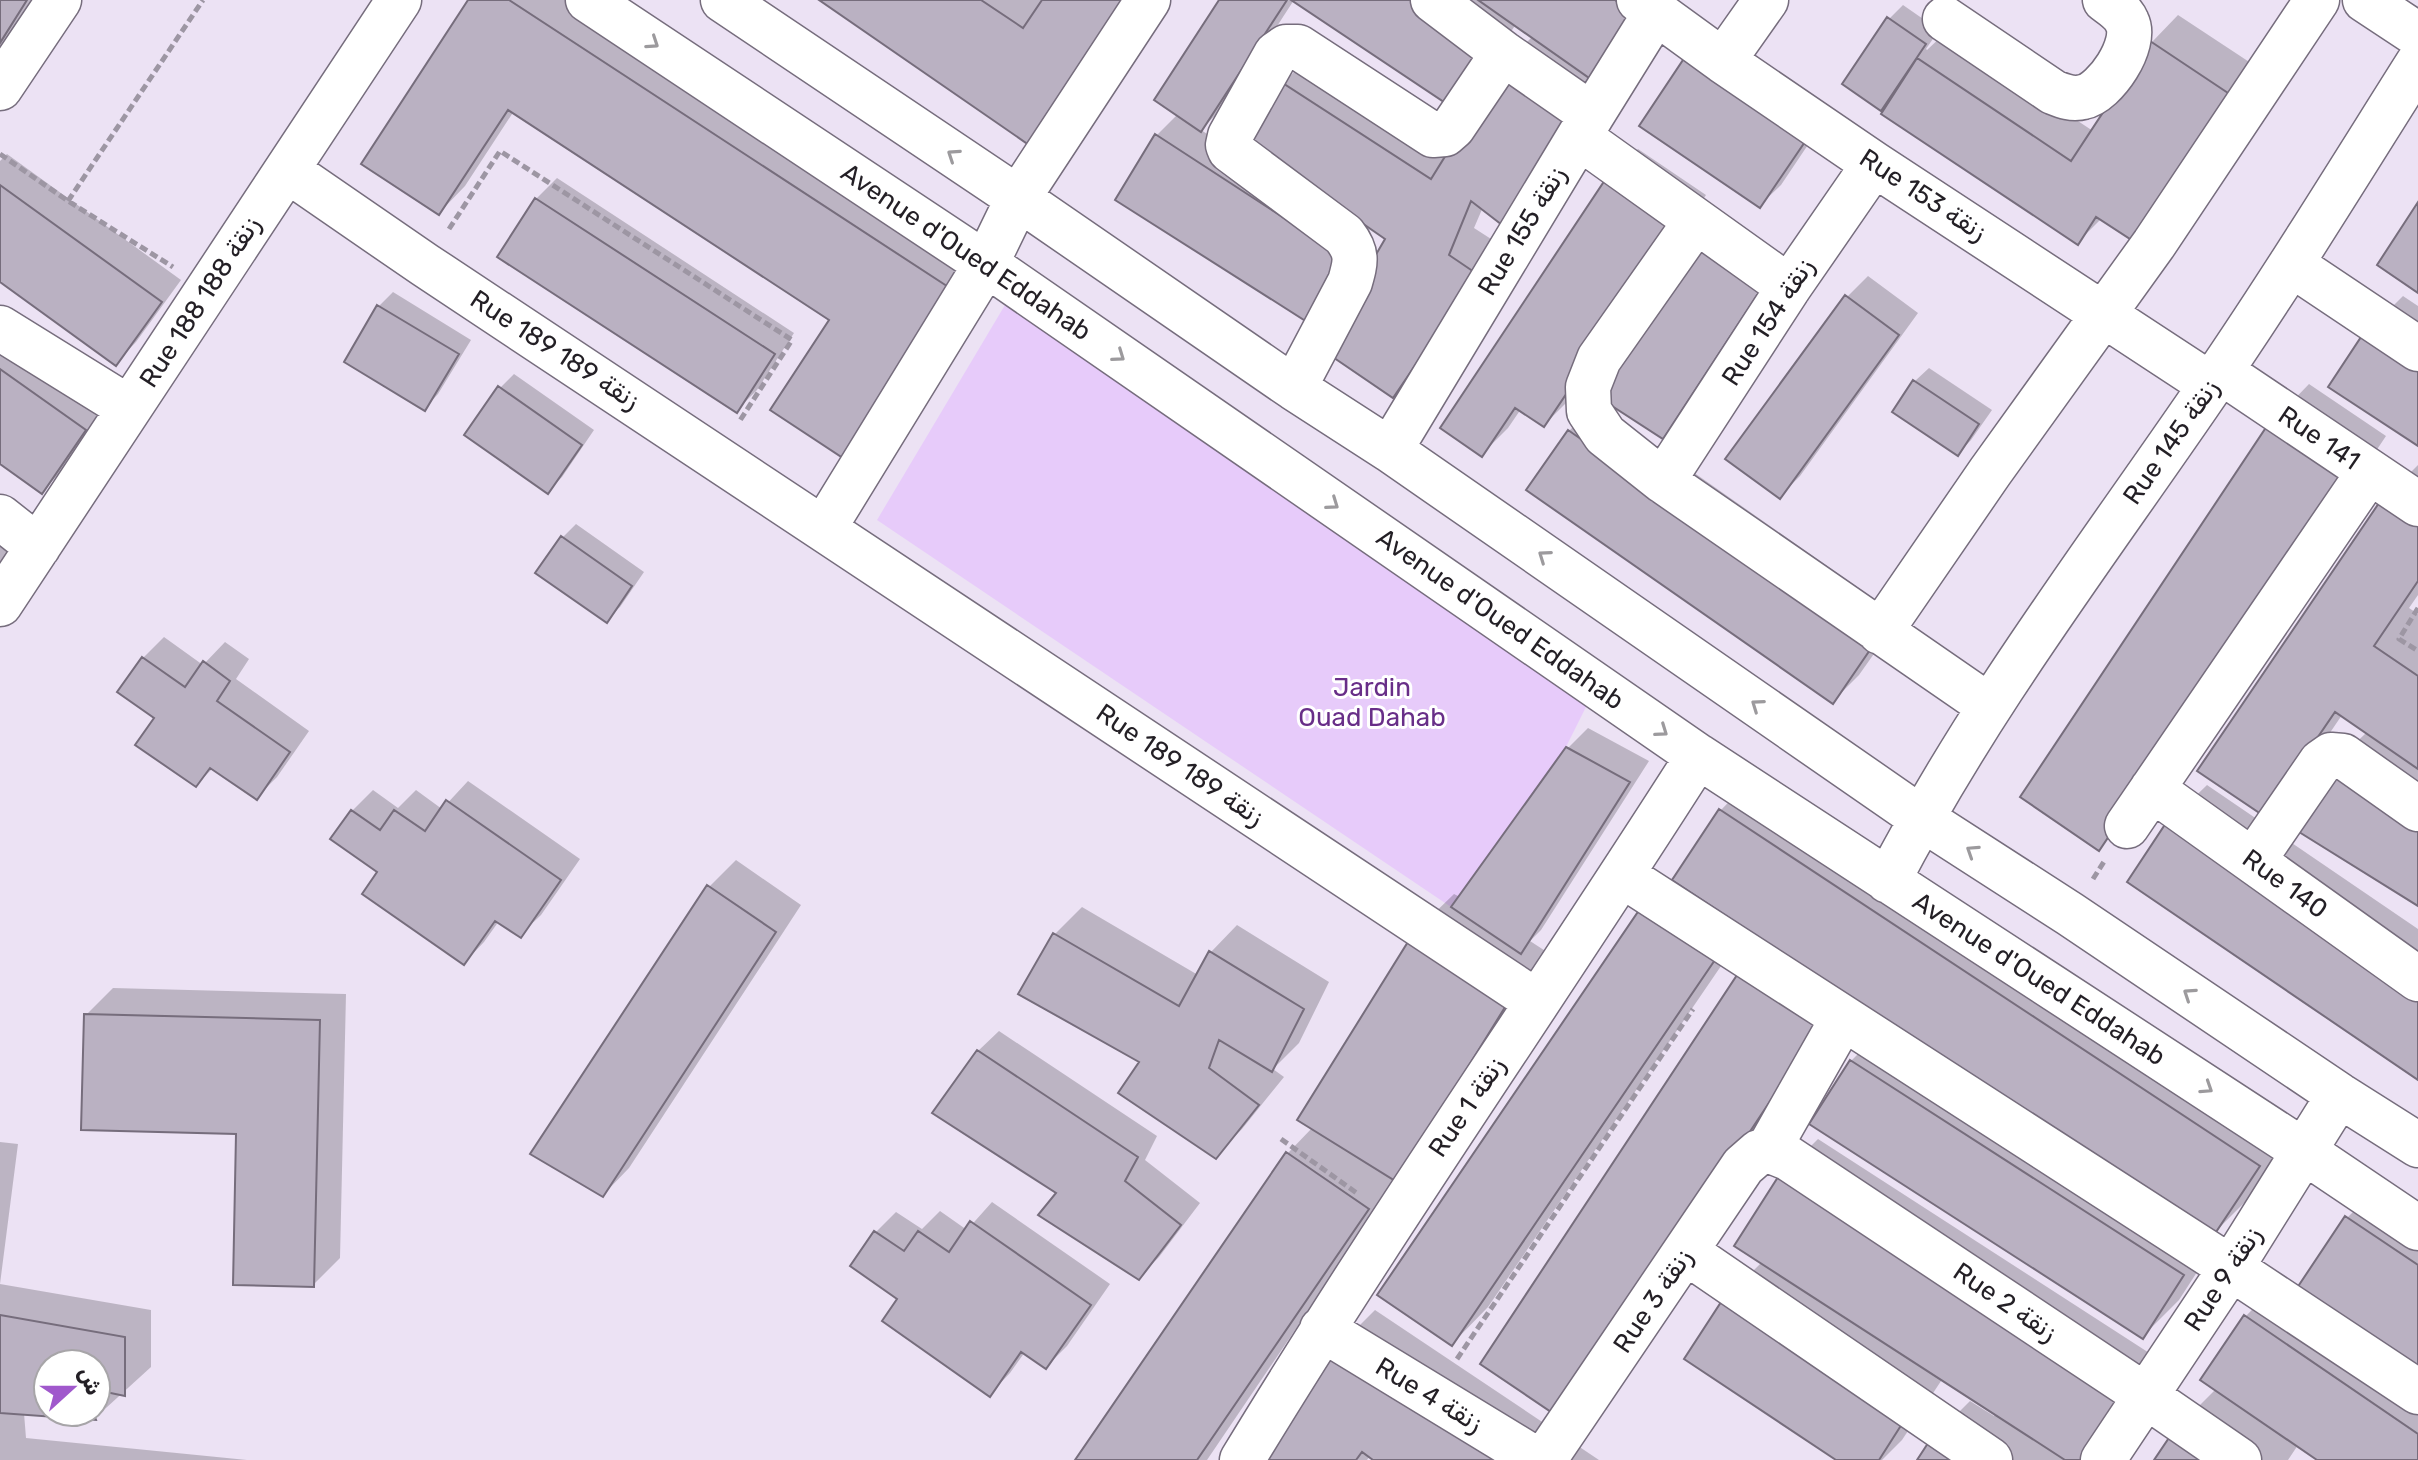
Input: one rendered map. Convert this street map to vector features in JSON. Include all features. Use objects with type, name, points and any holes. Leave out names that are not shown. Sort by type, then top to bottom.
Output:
[{"type":"street","points":[[0,88],[59,0]]},
{"type":"street","name":"Rue 188 زنقة 188","points":[[0,604],[399,0]]},
{"type":"street","name":"Avenue d'Oued Eddahab","points":[[588,0],[986,264],[1698,756],[2418,1228]]},
{"type":"street","points":[[723,0],[1390,450],[1921,818],[2418,1145]]},
{"type":"street","points":[[824,528],[986,264],[1018,198],[1148,0]]},
{"type":"street","points":[[1433,0],[1503,53],[1696,221],[1789,287]]},
{"type":"street","points":[[1723,61],[1766,0]]},
{"type":"street","points":[[1945,19],[2053,92],[2070,98],[2085,97],[2093,93],[2122,62],[2130,37],[2128,23],[2119,10],[2105,0]]},
{"type":"street","points":[[1880,632],[1990,472],[2154,244],[2317,0]]},
{"type":"street","points":[[2365,0],[2418,35]]},
{"type":"street","name":"Rue 153 زنقة","points":[[1647,6],[1874,164],[2105,313],[2216,378]]},
{"type":"street","name":"Rue 155 زنقة","points":[[1390,450],[1585,126],[1647,6]]},
{"type":"street","points":[[1294,388],[1350,282],[1355,265],[1354,248],[1344,235],[1230,150],[1228,145],[1230,136],[1276,54],[1286,47],[1298,47],[1433,135],[1445,134],[1453,127],[1503,53]]},
{"type":"street","name":"Rue 145 زنقة","points":[[1888,881],[1921,818],[1989,706],[2083,565],[2216,378],[2418,63]]},
{"type":"street","name":"Rue 154 زنقة","points":[[1663,481],[1789,287],[1874,164]]},
{"type":"street","name":"Rue 189 زنقة 189","points":[[287,170],[425,265],[1537,1002]]},
{"type":"street","points":[[1696,221],[1599,359],[1588,387],[1589,411],[1605,435],[1663,481],[1989,706]]},
{"type":"street","points":[[2291,264],[2418,349]]},
{"type":"street","points":[[0,328],[129,408]]},
{"type":"street","name":"Rue 141","points":[[2216,378],[2418,504]]},
{"type":"street","points":[[2127,826],[2369,472]]},
{"type":"street","points":[[0,517],[38,547]]},
{"type":"street","points":[[2253,861],[2321,762],[2331,755],[2343,756],[2418,809]]},
{"type":"street","name":"Rue 1 زنقة","points":[[1242,1460],[1392,1219],[1698,756]]},
{"type":"street","name":"Rue 140","points":[[2152,789],[2418,979]]},
{"type":"street","points":[[1622,875],[2418,1392]]},
{"type":"street","points":[[1768,1150],[1843,1018]]},
{"type":"street","name":"Rue 9 زنقة","points":[[2103,1460],[2231,1268],[2339,1095]]},
{"type":"street","name":"Rue 3 زنقة","points":[[1544,1460],[1743,1166],[1759,1152],[1768,1150]]},
{"type":"street","name":"Rue 2 زنقة","points":[[1768,1150],[1788,1158],[2239,1460]]},
{"type":"street","points":[[1686,1252],[1990,1460]]},
{"type":"street","name":"Rue 4 زنقة","points":[[1322,1329],[1537,1460]]},
{"type":"path","points":[[68,201],[203,0]]},
{"type":"path","points":[[425,265],[500,151],[792,340],[755,397]]},
{"type":"path","points":[[0,154],[68,201],[208,289]]},
{"type":"path","points":[[2418,608],[2399,639],[2418,651]]},
{"type":"path","points":[[2070,914],[2127,826]]},
{"type":"path","points":[[1431,1396],[1693,1009]]},
{"type":"path","points":[[1281,1139],[1392,1219]]},
{"type":"green space","name":"Jardin Ouad Dahab","points":[[1005,305],[1591,697],[1566,747],[1451,907],[877,520]]},
{"type":"building","points":[[0,0],[27,0],[0,43]]},
{"type":"building","points":[[468,0],[509,0],[956,292],[846,460],[770,410],[829,320],[508,110],[439,215],[361,164]]},
{"type":"building","points":[[819,0],[981,0],[1023,28],[1042,0],[1128,0],[1029,145]]},
{"type":"building","points":[[1219,0],[1287,0],[1201,132],[1154,100]]},
{"type":"building","points":[[1291,0],[1423,0],[1493,47],[1453,108]]},
{"type":"building","points":[[1478,0],[1615,0],[1647,23],[1602,87]]},
{"type":"building","points":[[1887,17],[1926,44],[1881,111],[1842,84]]},
{"type":"building","points":[[2150,41],[2243,103],[2147,250],[2096,217],[2078,245],[1881,114],[1917,58],[2071,161]]},
{"type":"building","points":[[1691,48],[1813,130],[1760,208],[1639,126]]},
{"type":"building","points":[[1503,63],[1577,109],[1506,228],[1471,201],[1449,255],[1477,274],[1393,398],[1321,349],[1385,239],[1248,144],[1281,82],[1431,179]]},
{"type":"building","points":[[1155,134],[1347,259],[1315,327],[1115,200]]},
{"type":"building","points":[[1609,174],[1681,223],[1544,427],[1515,408],[1482,457],[1440,428]]},
{"type":"building","points":[[0,185],[162,302],[116,366],[0,282]]},
{"type":"building","points":[[535,198],[775,354],[737,413],[497,257]]},
{"type":"building","points":[[2418,202],[2418,293],[2377,265]]},
{"type":"building","points":[[1699,235],[1767,280],[1663,439],[1595,395]]},
{"type":"building","points":[[1845,295],[1899,335],[1780,499],[1725,459]]},
{"type":"building","points":[[377,305],[459,354],[425,411],[344,362]]},
{"type":"building","points":[[2365,331],[2418,366],[2418,446],[2328,387]]},
{"type":"building","points":[[0,369],[86,430],[42,494],[0,464]]},
{"type":"building","points":[[1913,380],[1979,424],[1958,456],[1892,412]]},
{"type":"building","points":[[498,386],[582,445],[548,494],[464,435]]},
{"type":"building","points":[[2271,420],[2351,473],[2099,851],[2020,797]]},
{"type":"building","points":[[1568,430],[1874,644],[1833,704],[1526,490]]},
{"type":"building","points":[[2381,500],[2418,526],[2418,581],[2374,646],[2418,676],[2418,769],[2335,712],[2264,816],[2197,771]]},
{"type":"building","points":[[561,536],[632,586],[607,623],[535,573]]},
{"type":"building","points":[[142,657],[185,687],[203,661],[230,681],[217,701],[290,752],[257,800],[210,768],[196,787],[135,745],[154,718],[117,692]]},
{"type":"building","points":[[1566,747],[1630,782],[1521,954],[1451,907]]},
{"type":"building","points":[[2327,768],[2418,824],[2418,906],[2291,827]]},
{"type":"building","points":[[446,800],[561,880],[521,938],[495,921],[464,965],[362,894],[377,872],[330,839],[351,810],[380,830],[394,810],[425,831]]},
{"type":"building","points":[[1719,809],[2260,1166],[2212,1238],[1672,880]]},
{"type":"building","points":[[2168,820],[2418,990],[2418,1080],[2127,882]]},
{"type":"building","points":[[707,885],[776,932],[603,1197],[530,1154]]},
{"type":"building","points":[[1644,903],[1719,954],[1452,1346],[1377,1295]]},
{"type":"building","points":[[1416,929],[1515,991],[1397,1182],[1297,1120]]},
{"type":"building","points":[[1053,933],[1179,1006],[1209,951],[1304,1009],[1272,1072],[1219,1040],[1209,1068],[1259,1105],[1216,1159],[1118,1093],[1139,1062],[1018,994]]},
{"type":"building","points":[[1743,966],[1824,1020],[1560,1418],[1480,1364]]},
{"type":"building","points":[[84,1014],[320,1020],[314,1287],[233,1285],[236,1134],[81,1130]]},
{"type":"building","points":[[977,1050],[1138,1157],[1125,1181],[1181,1225],[1139,1280],[1038,1215],[1056,1193],[932,1113]]},
{"type":"building","points":[[1850,1060],[2184,1275],[2143,1339],[1809,1124]]},
{"type":"building","points":[[1286,1152],[1369,1209],[1197,1460],[1075,1460]]},
{"type":"building","points":[[1780,1174],[2122,1395],[2081,1460],[2065,1460],[1734,1246]]},
{"type":"building","points":[[2345,1216],[2418,1265],[2418,1369],[2297,1288]]},
{"type":"building","points":[[970,1221],[1091,1305],[1046,1369],[1021,1352],[990,1397],[882,1321],[897,1299],[850,1266],[874,1231],[904,1251],[918,1231],[949,1252]]},
{"type":"building","points":[[1725,1296],[1907,1416],[1879,1460],[1836,1460],[1684,1359]]},
{"type":"building","points":[[0,1315],[125,1337],[125,1396],[112,1393],[112,1348],[32,1348],[32,1415],[0,1413]]},
{"type":"building","points":[[2244,1315],[2418,1434],[2418,1460],[2317,1460],[2200,1380]]},
{"type":"building","points":[[1336,1346],[1508,1460],[1373,1460],[1362,1452],[1356,1460],[1261,1460]]},
{"type":"building","points":[[2179,1423],[2231,1460],[2154,1460]]},
{"type":"building","points":[[1932,1437],[1970,1460],[1917,1460]]}]
